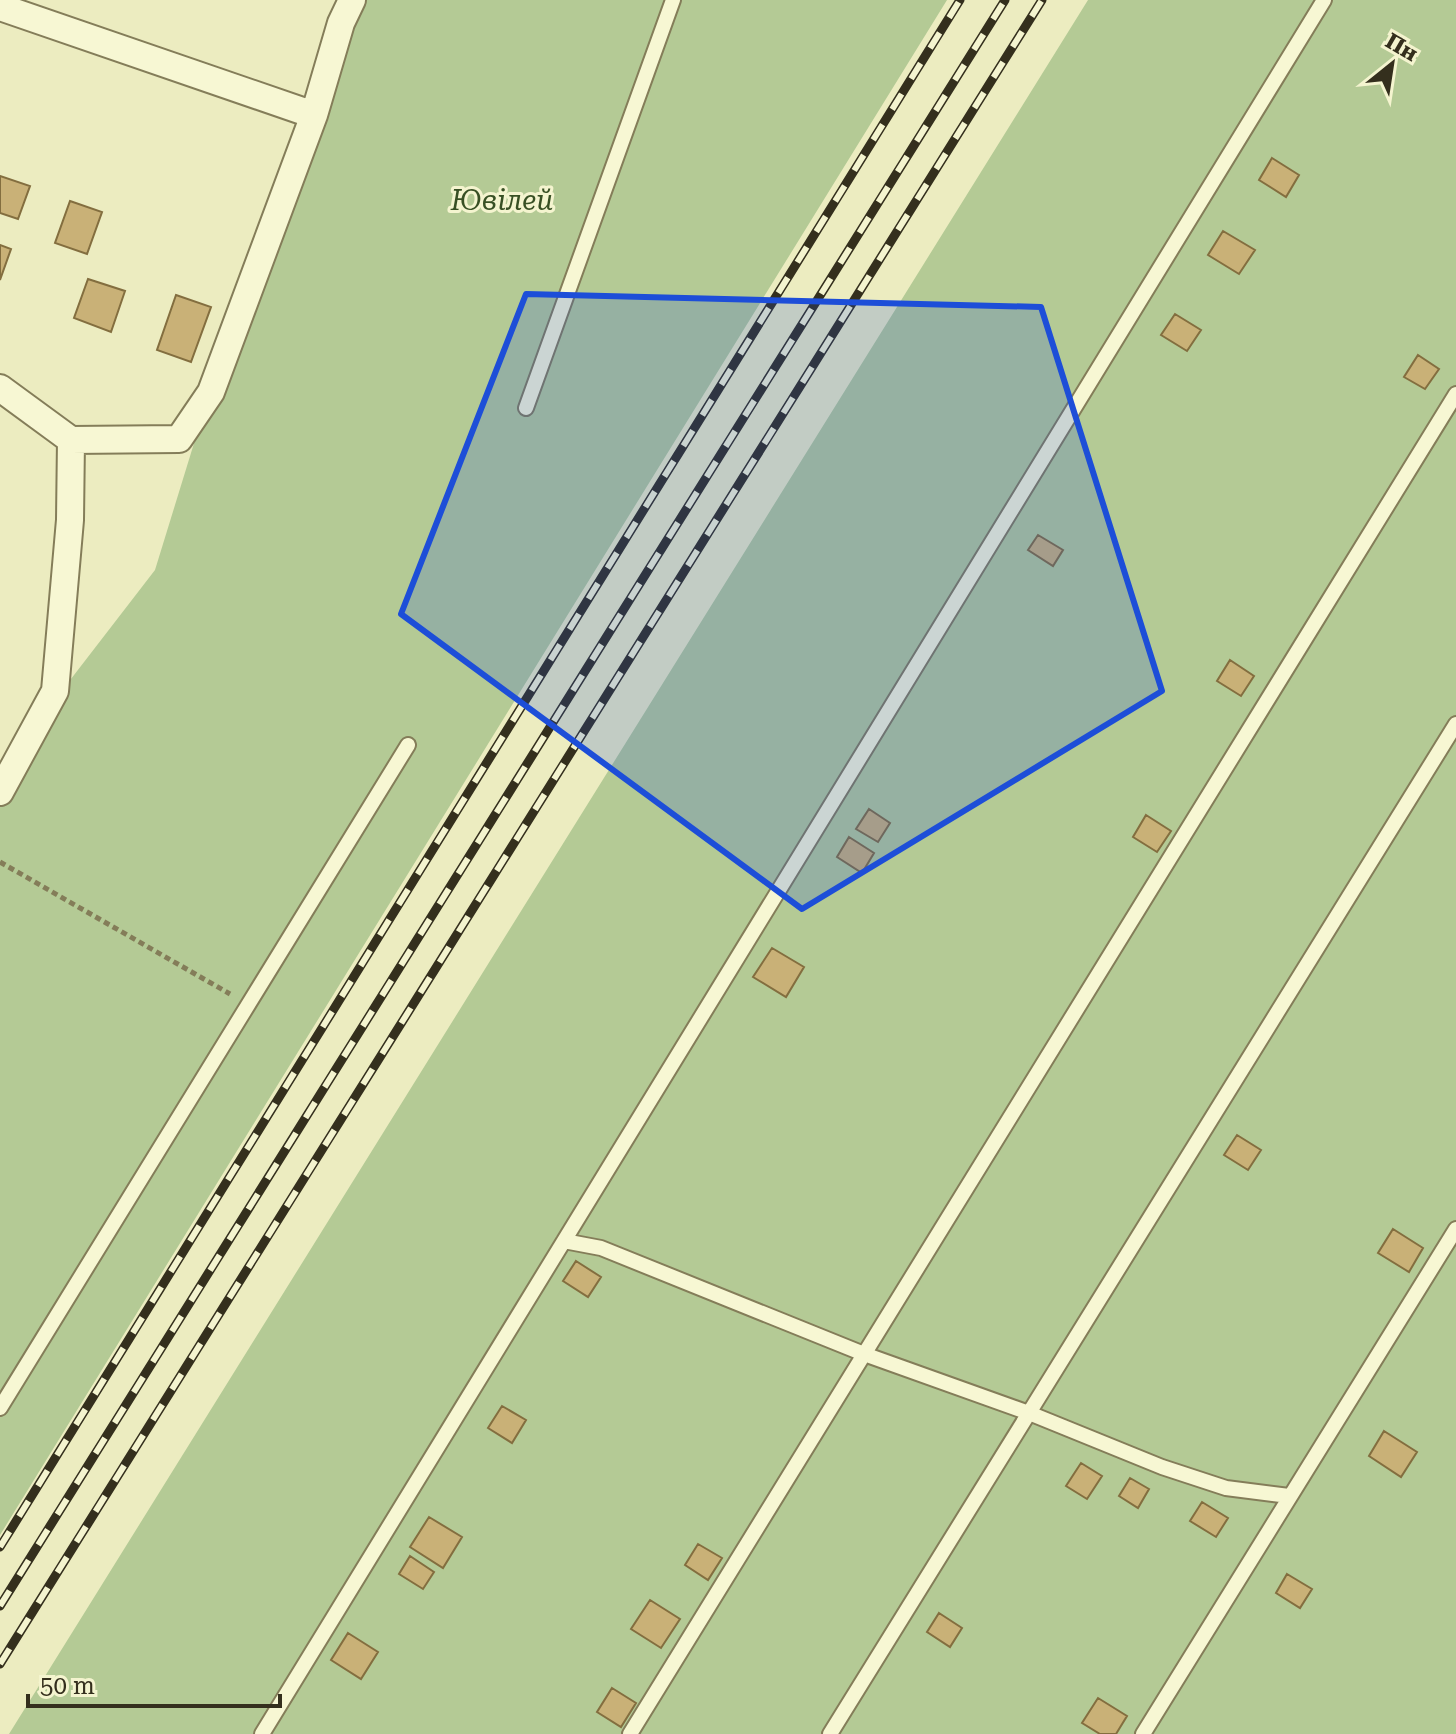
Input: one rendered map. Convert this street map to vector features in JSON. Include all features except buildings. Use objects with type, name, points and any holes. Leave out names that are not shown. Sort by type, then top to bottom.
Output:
[{"type":"street","points":[[0,388],[71,440],[179,439],[211,392],[314,115],[341,23],[352,0]]},
{"type":"street","points":[[0,7],[314,115]]},
{"type":"street","points":[[0,792],[55,691],[70,520],[71,440]]},
{"type":"lane","points":[[526,408],[673,0]]},
{"type":"lane","points":[[262,1734],[1324,0]]},
{"type":"lane","points":[[630,1734],[1456,394]]},
{"type":"lane","points":[[830,1734],[1456,724]]},
{"type":"lane","points":[[0,1408],[408,745]]},
{"type":"lane","points":[[1143,1734],[1456,1229]]},
{"type":"lane","points":[[564,1241],[601,1248],[864,1354],[1029,1413],[1162,1467],[1226,1488],[1289,1496]]},
{"type":"path","points":[[0,862],[248,1004]]},
{"type":"highlighted area","points":[[526,294],[1041,307],[1162,691],[802,909],[401,614]]},
{"type":"green space","name":"Ювілей","points":[[357,0],[947,0],[0,1535],[0,804],[64,688],[155,570],[199,427]]},
{"type":"green space","points":[[1088,0],[1456,0],[1456,1734],[9,1734]]},
{"type":"railway","points":[[0,1547],[960,0]]},
{"type":"railway","points":[[0,1606],[1005,0]]},
{"type":"railway","points":[[0,1664],[1042,0]]}]
